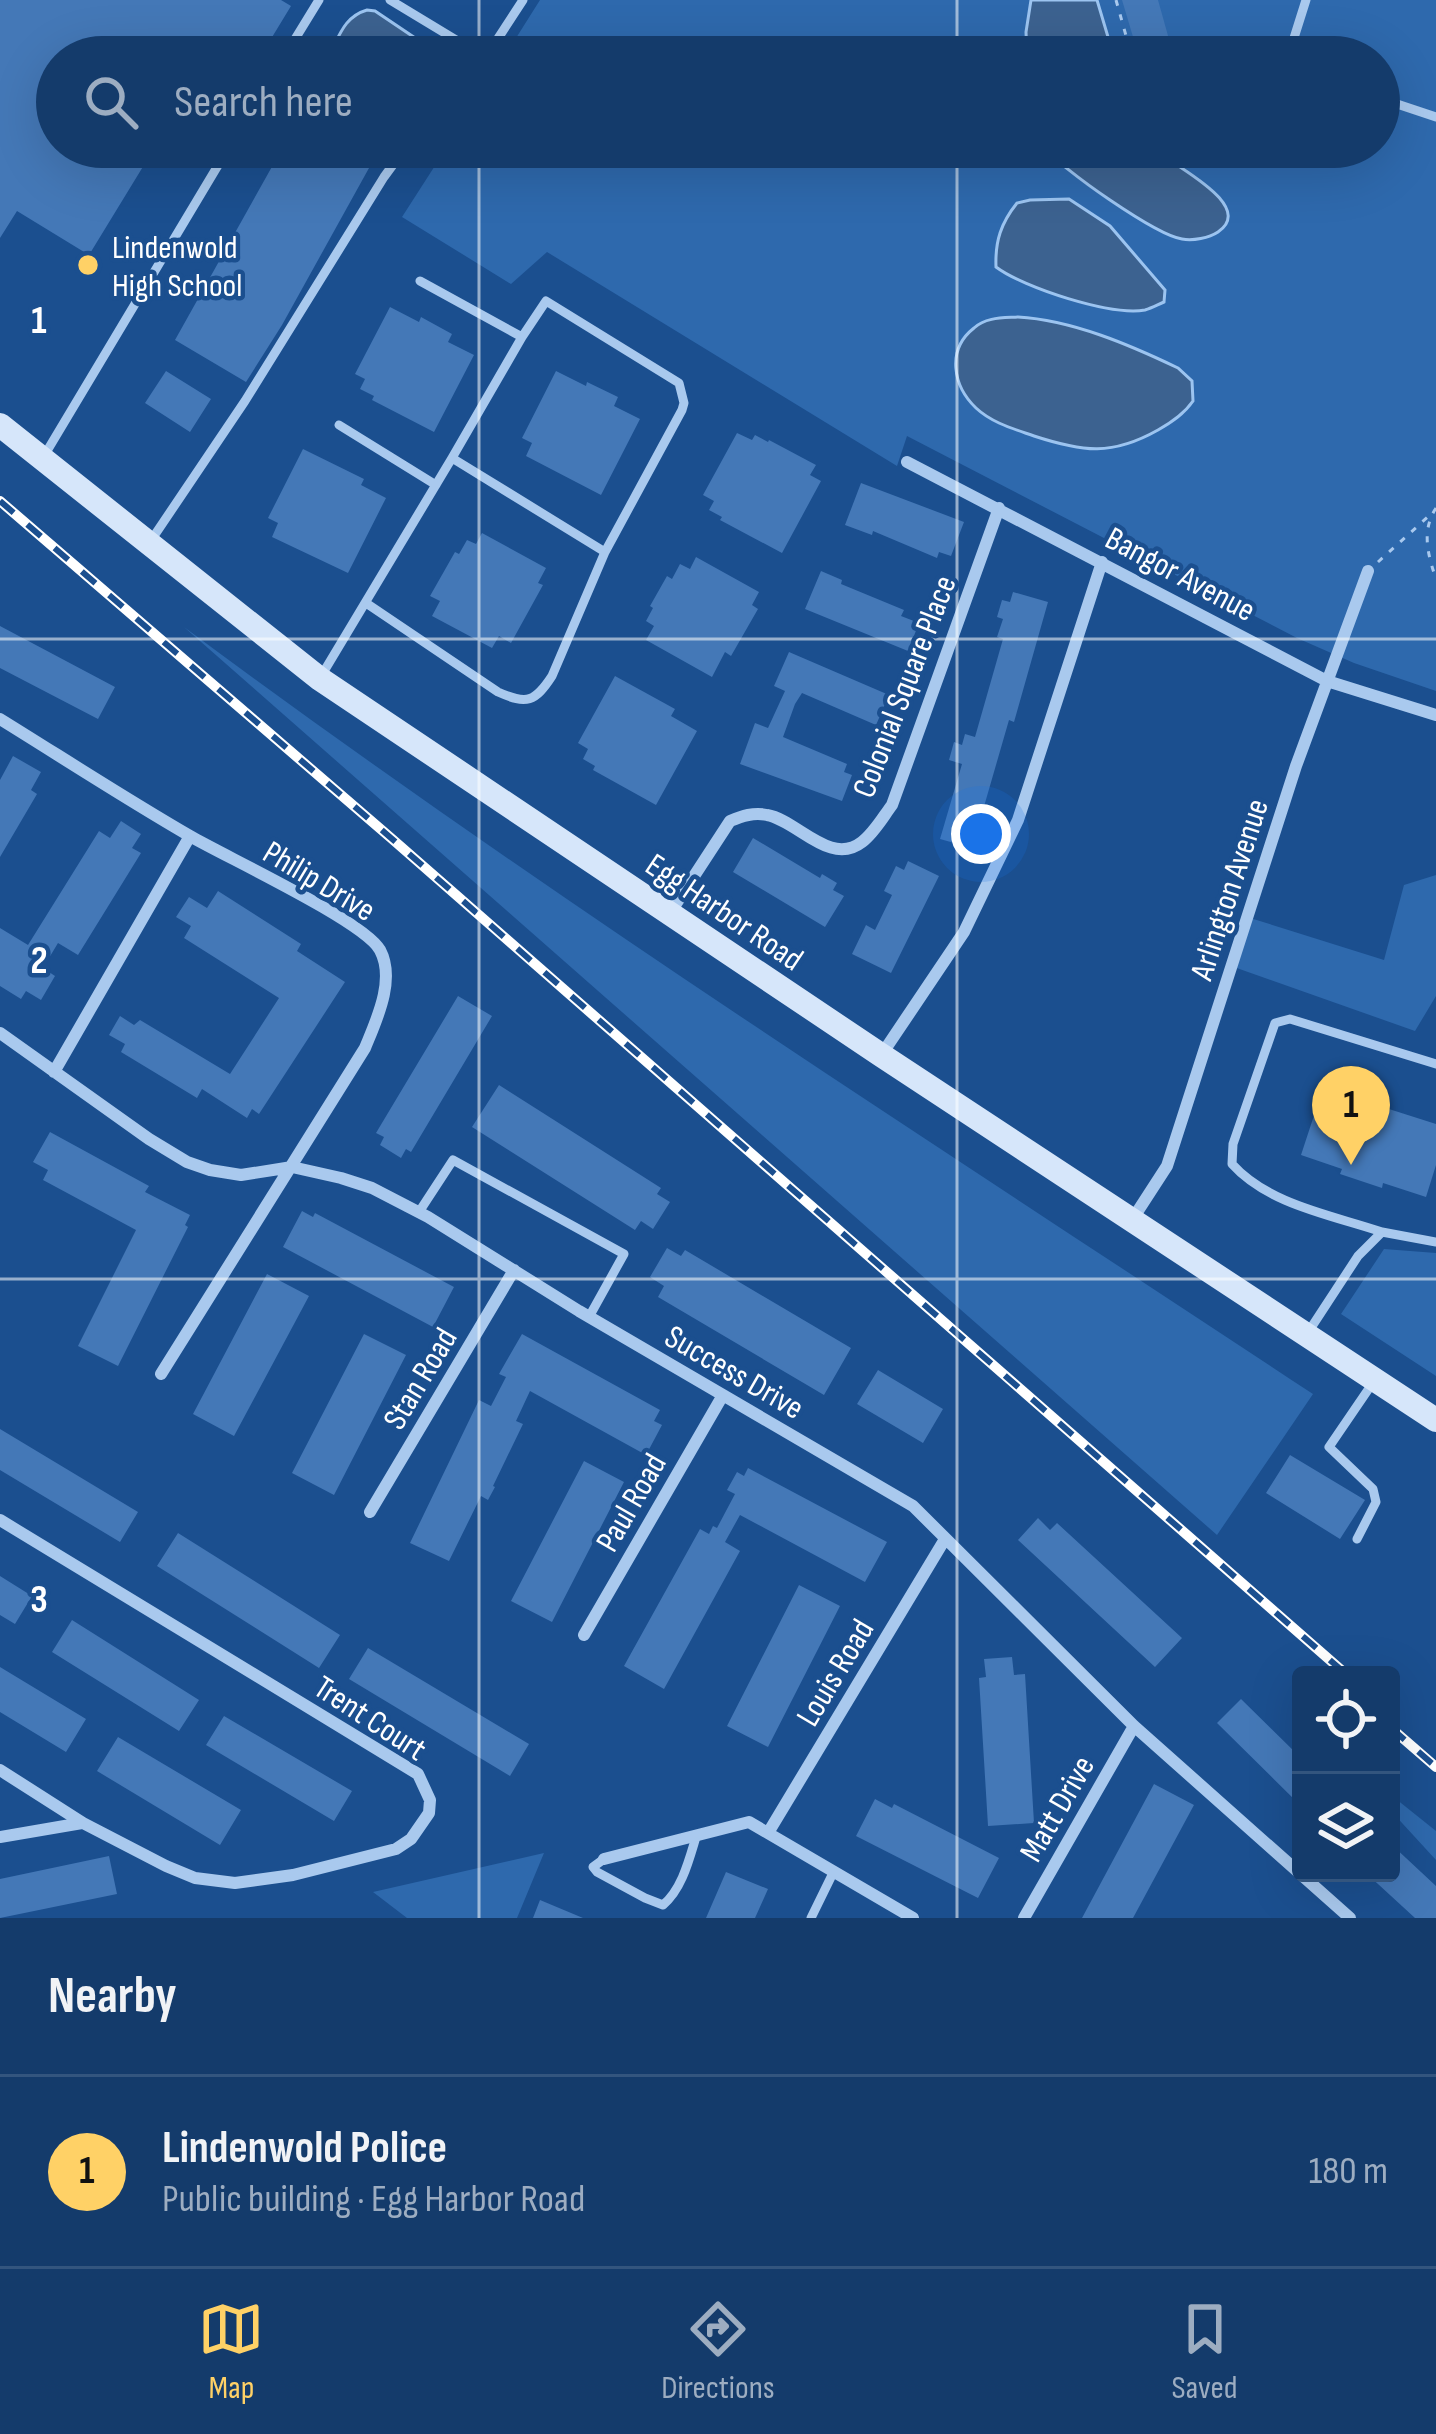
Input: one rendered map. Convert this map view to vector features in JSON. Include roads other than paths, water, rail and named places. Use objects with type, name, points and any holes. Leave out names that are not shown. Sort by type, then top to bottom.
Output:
[{"type":"street","name":"Egg Harbor Road","points":[[0,424],[320,679],[1436,1420]]},
{"type":"street","name":"Bangor Avenue","points":[[907,462],[1327,680],[1436,715]]},
{"type":"street","name":"Colonial Square Place","points":[[669,914],[730,821],[744,814],[770,814],[831,849],[849,849],[863,842],[892,805],[1000,508]]},
{"type":"street","points":[[881,1055],[964,932],[1018,820],[1102,562]]},
{"type":"street","name":"Arlington Avenue","points":[[1132,1220],[1166,1166],[1296,766],[1368,571]]},
{"type":"street","name":"Philip Drive","points":[[0,719],[190,836],[346,921],[379,947],[384,964],[384,1001],[364,1048],[161,1374]]},
{"type":"street","points":[[54,1072],[190,836]]},
{"type":"street","name":"Success Drive","points":[[0,1033],[187,1162],[241,1175],[292,1167],[372,1188],[419,1212],[913,1506],[1134,1726],[1350,1918]]},
{"type":"street","name":"Stan Road","points":[[370,1512],[514,1270]]},
{"type":"street","name":"Paul Road","points":[[584,1635],[723,1395]]},
{"type":"street","name":"Trent Court","points":[[0,1520],[418,1774],[430,1800],[422,1826],[396,1849],[293,1875],[235,1883],[195,1878],[166,1866],[83,1823],[0,1770]]},
{"type":"street","name":"Louis Road","points":[[768,1833],[945,1539]]},
{"type":"street","name":"Matt Drive","points":[[1024,1918],[1134,1726]]},
{"type":"street","points":[[604,1858],[748,1822],[913,1918]]},
{"type":"street","points":[[0,1837],[83,1823]]},
{"type":"lane","points":[[297,36],[319,0]]},
{"type":"lane","points":[[390,0],[448,36]]},
{"type":"lane","points":[[500,36],[524,0]]},
{"type":"lane","points":[[1295,36],[1306,0]]},
{"type":"lane","points":[[1400,105],[1436,117]]},
{"type":"lane","points":[[43,459],[217,168]]},
{"type":"lane","points":[[149,543],[245,401],[391,168]]},
{"type":"lane","points":[[420,280],[522,337]]},
{"type":"lane","points":[[320,679],[546,301],[679,383],[682,410],[605,552],[540,694],[517,700],[497,692],[366,603]]},
{"type":"lane","points":[[339,425],[436,485]]},
{"type":"lane","points":[[452,458],[605,552]]},
{"type":"lane","points":[[1436,1064],[1290,1019],[1275,1023],[1233,1144],[1232,1164],[1249,1183],[1290,1202],[1382,1232],[1436,1242]]},
{"type":"lane","points":[[419,1212],[453,1160],[624,1254],[589,1317]]},
{"type":"lane","points":[[1307,1334],[1358,1256],[1382,1232]]},
{"type":"lane","points":[[1357,1539],[1376,1502],[1373,1489],[1329,1448],[1375,1379]]},
{"type":"lane","points":[[604,1858],[593,1867],[597,1872],[663,1905],[672,1898],[696,1837]]},
{"type":"lane","points":[[811,1918],[833,1873]]},
{"type":"railway","points":[[0,501],[1337,1666]]},
{"type":"railway","points":[[1400,1736],[1436,1767]]},
{"type":"place","name":"Lindenwold High School","points":[[88,265]]},
{"type":"place","name":"Lindenwold Police","points":[[1351,1165]]}]
